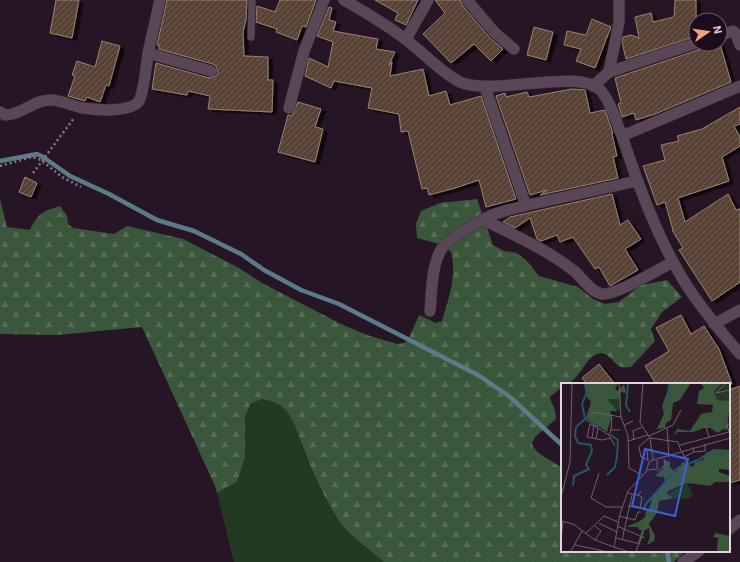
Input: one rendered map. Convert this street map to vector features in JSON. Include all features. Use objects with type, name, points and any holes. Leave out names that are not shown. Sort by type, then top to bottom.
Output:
[{"type":"street","points":[[0,112],[5,115],[14,114],[35,104],[48,100],[63,102],[82,108],[118,109],[133,106],[138,102],[160,0]]},
{"type":"street","points":[[289,108],[304,51],[324,0]]},
{"type":"street","points":[[344,0],[384,23],[457,80],[485,87],[573,81],[593,86],[602,91],[607,99],[622,136],[637,181],[674,262],[687,286],[714,324],[740,354]]},
{"type":"street","points":[[406,39],[428,0]]},
{"type":"street","points":[[467,0],[495,33],[514,49]]},
{"type":"street","points":[[609,72],[619,22],[619,0]]},
{"type":"street","points":[[728,32],[735,32],[740,45]]},
{"type":"street","points":[[593,86],[609,72],[688,46]]},
{"type":"street","points":[[148,53],[211,71]]},
{"type":"street","points":[[622,136],[740,86]]},
{"type":"street","points":[[485,87],[525,203],[528,205]]},
{"type":"street","points":[[430,311],[433,278],[437,259],[442,247],[453,238],[494,214],[637,181]]},
{"type":"street","points":[[484,220],[540,249],[574,271],[592,289],[602,294],[614,292],[674,262]]},
{"type":"street","points":[[714,324],[740,310]]},
{"type":"street","points":[[730,528],[740,520]]},
{"type":"street","points":[[683,562],[698,552]]},
{"type":"lane","points":[[251,37],[252,0]]},
{"type":"path","points":[[33,173],[82,108]]},
{"type":"path","points":[[0,166],[32,158],[45,159],[62,177],[81,187]]},
{"type":"green space","points":[[0,199],[7,227],[30,230],[39,216],[60,206],[67,216],[68,224],[73,228],[114,234],[127,226],[183,239],[239,268],[262,283],[341,324],[367,335],[397,344],[404,343],[409,338],[419,315],[436,323],[442,321],[450,295],[453,278],[453,261],[451,252],[439,244],[417,238],[416,224],[421,211],[440,203],[477,199],[493,245],[504,251],[517,253],[527,261],[539,276],[578,287],[593,299],[605,304],[619,302],[641,285],[667,280],[682,297],[662,312],[651,329],[655,341],[631,367],[621,367],[607,355],[601,353],[592,357],[573,380],[568,383],[561,383],[561,388],[550,397],[556,419],[535,437],[532,443],[533,447],[540,454],[561,467],[561,552],[684,552],[674,562],[384,562],[355,538],[339,521],[315,477],[295,425],[284,408],[278,404],[262,399],[250,404],[245,417],[245,458],[237,482],[217,493],[142,327],[57,335],[0,334]]},
{"type":"green space","points":[[262,399],[278,404],[284,408],[294,425],[315,477],[339,521],[355,538],[384,562],[234,562],[217,493],[237,482],[245,458],[245,417],[250,404]]},
{"type":"building","points":[[56,0],[79,0],[72,38],[50,33]]},
{"type":"building","points":[[167,0],[247,0],[246,20],[243,32],[244,56],[268,57],[268,80],[273,80],[272,112],[208,109],[210,96],[188,91],[187,95],[152,89],[156,63],[209,78],[216,76],[218,73],[216,66],[213,64],[159,49],[159,45],[157,45]]},
{"type":"building","points":[[280,0],[316,0],[306,27],[302,26],[297,40],[276,32],[277,29],[256,22],[257,6],[275,12]]},
{"type":"building","points":[[375,0],[418,0],[406,25],[395,20],[398,13]]},
{"type":"building","points":[[435,0],[460,0],[462,5],[490,38],[503,49],[491,61],[474,44],[451,63],[423,34],[445,13]]},
{"type":"building","points":[[675,0],[696,0],[696,12],[688,12],[688,39],[626,59],[622,42],[623,37],[631,35],[639,38],[635,17],[651,13],[653,22],[674,17]]},
{"type":"building","points":[[329,7],[332,8],[329,20],[336,22],[333,31],[378,39],[376,49],[395,52],[389,65],[392,62],[390,76],[423,69],[429,96],[446,91],[450,105],[481,96],[516,199],[486,207],[479,180],[429,195],[427,188],[422,189],[408,131],[401,132],[399,114],[368,108],[372,88],[334,81],[331,88],[305,76],[309,58],[328,67],[333,42],[317,36]]},
{"type":"building","points":[[592,19],[611,27],[595,68],[576,61],[581,49],[564,45],[567,31],[586,35]]},
{"type":"building","points":[[534,27],[553,32],[546,60],[527,55]]},
{"type":"building","points":[[102,41],[120,46],[109,86],[106,85],[100,102],[87,97],[85,101],[68,96],[75,76],[72,75],[77,61],[95,67]]},
{"type":"building","points":[[692,52],[722,52],[731,82],[655,114],[636,120],[634,113],[622,117],[618,104],[621,103],[615,78]]},
{"type":"building","points":[[572,89],[585,90],[590,113],[605,110],[613,133],[617,156],[613,157],[618,178],[540,195],[547,190],[530,195],[496,96],[505,93],[506,97],[527,92],[529,97]]},
{"type":"building","points":[[298,102],[321,109],[315,127],[323,129],[315,162],[278,152],[288,115],[292,116]]},
{"type":"building","points":[[740,107],[740,124],[734,126],[740,137],[740,146],[722,157],[729,181],[678,198],[685,222],[728,194],[736,210],[740,209],[740,282],[712,301],[679,250],[683,248],[672,230],[665,202],[657,205],[643,166],[665,160],[661,145],[679,141],[677,136],[702,129]]},
{"type":"building","points":[[25,177],[37,183],[31,197],[19,192]]},
{"type":"building","points":[[612,194],[620,225],[628,220],[641,239],[625,249],[638,270],[610,286],[599,267],[595,269],[573,237],[560,242],[557,235],[541,241],[537,239],[530,218],[515,228],[503,222],[510,217]]},
{"type":"building","points":[[681,315],[691,334],[704,326],[719,349],[732,384],[655,383],[645,366],[669,351],[656,328]]},
{"type":"building","points":[[599,364],[614,383],[586,383],[582,378]]},
{"type":"building","points":[[740,386],[740,480],[730,483],[730,390]]},
{"type":"waterway","points":[[0,161],[37,154],[70,176],[109,194],[157,220],[194,231],[241,254],[264,270],[301,290],[339,304],[478,375],[510,397],[561,444]]},
{"type":"waterway","points":[[667,552],[669,562]]}]
